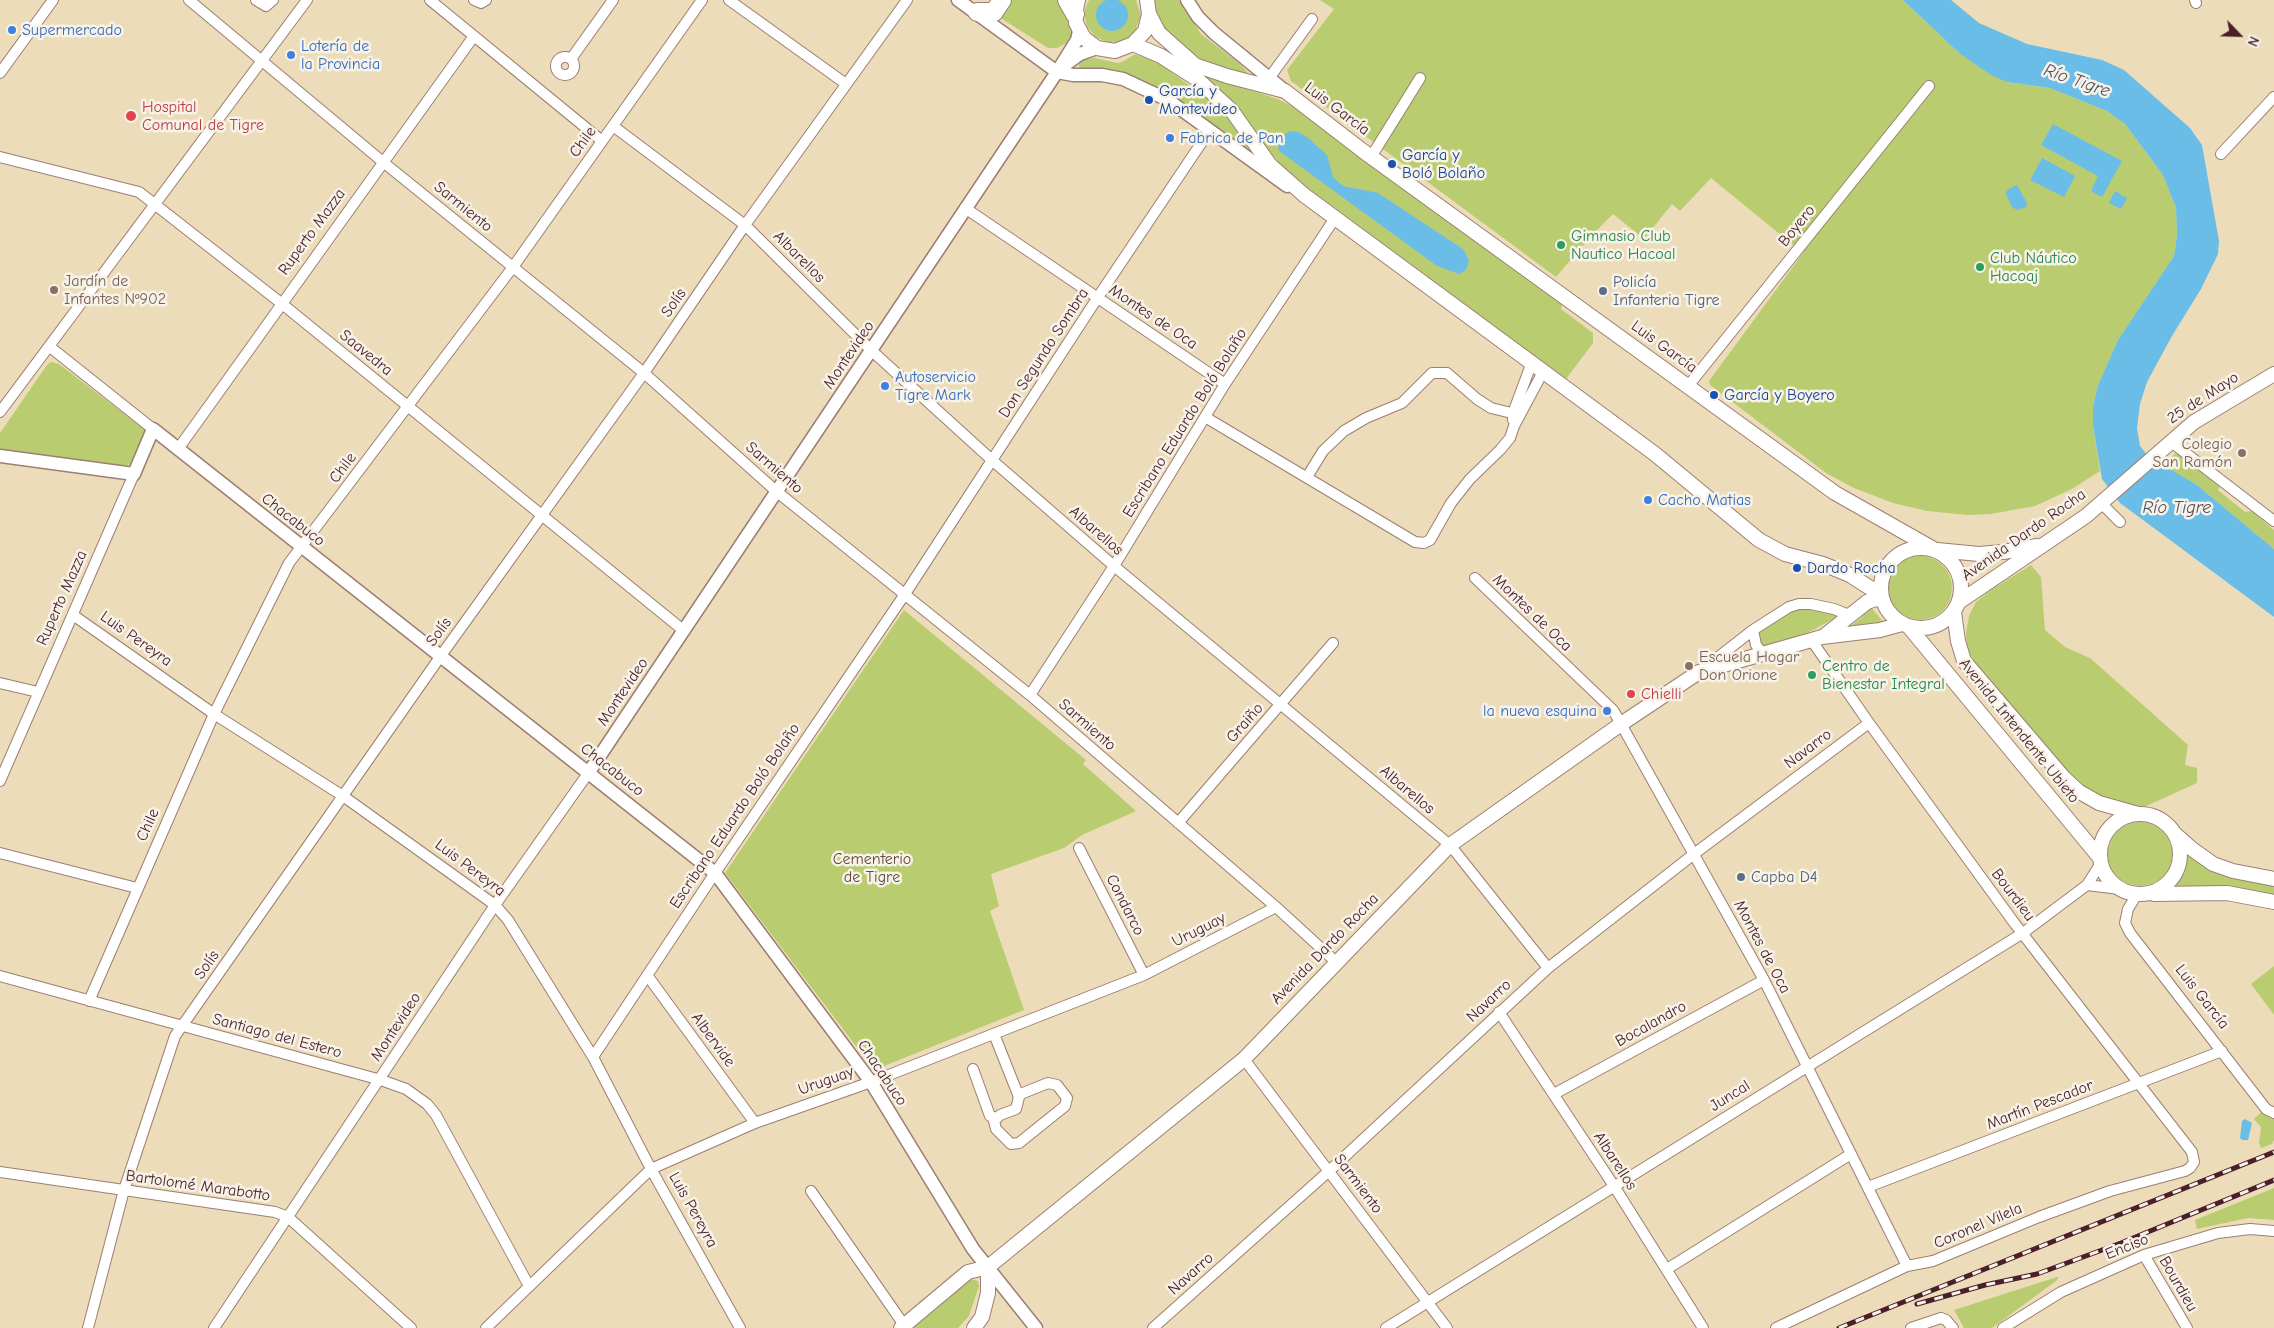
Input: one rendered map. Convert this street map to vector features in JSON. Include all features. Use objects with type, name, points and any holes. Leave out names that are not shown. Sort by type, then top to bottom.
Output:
[{"type":"highway","points":[[977,12],[994,12],[1002,0]]},
{"type":"main road","points":[[1075,11],[1084,38],[1097,48],[1115,51],[1133,44],[1145,31],[1148,7]]},
{"type":"main road","name":"Luis García","points":[[1148,7],[1159,33],[1195,65],[1227,76],[1285,91],[1371,156],[1835,493],[1934,549],[1979,554],[2003,552],[2047,543]]},
{"type":"main road","points":[[1133,44],[1174,64],[1219,97],[1241,122],[1270,165],[1304,195],[1655,454],[1759,540],[1785,554],[1823,564],[1850,575],[1882,596]]},
{"type":"main road","name":"25 de Mayo","points":[[2104,499],[2194,422],[2274,374]]},
{"type":"main road","name":"Avenida Dardo Rocha","points":[[1956,607],[2064,532],[2104,499]]},
{"type":"main road","points":[[1911,549],[1934,549],[1950,560],[1958,573],[1961,586],[1956,607],[1941,623],[1932,627],[1906,625],[1887,610],[1882,596],[1884,574],[1894,558],[1911,549]]},
{"type":"main road","name":"Avenida Dardo Rocha","points":[[1817,639],[1867,602],[1882,596]]},
{"type":"main road","name":"Avenida Intendente Ubieto","points":[[1956,607],[1958,642],[1964,661],[2064,778],[2078,791],[2099,804],[2141,814]]},
{"type":"main road","name":"Avenida Dardo Rocha","points":[[903,1327],[968,1272],[988,1267],[1244,1059],[1450,845],[1621,724],[1700,672],[1817,639],[1906,625]]},
{"type":"main road","name":"Avenida Intendente Ubieto","points":[[1906,625],[2100,860]]},
{"type":"main road","points":[[2274,879],[2233,871],[2213,864],[2192,850],[2159,819],[2141,814],[2126,816],[2109,828],[2100,847],[2100,860],[2111,882],[2120,889],[2140,894],[2205,892],[2256,898],[2274,904]]},
{"type":"main road","points":[[2140,894],[2161,888],[2174,875],[2179,864],[2180,851],[2172,831]]},
{"type":"main road","points":[[974,1328],[982,1317],[988,1293],[988,1267]]},
{"type":"street","points":[[0,73],[51,0]]},
{"type":"street","name":"Sarmiento","points":[[189,0],[383,162],[644,373],[776,491],[1030,695],[1276,907],[1336,962]]},
{"type":"street","points":[[256,0],[266,6],[273,0]]},
{"type":"street","points":[[430,0],[602,141]]},
{"type":"street","points":[[474,0],[481,3],[486,0]]},
{"type":"street","points":[[571,60],[613,0]]},
{"type":"street","name":"Chile","points":[[89,1001],[214,714],[289,564],[514,267],[702,0]]},
{"type":"street","points":[[729,0],[846,84]]},
{"type":"street","name":"Solís","points":[[88,1328],[124,1190],[175,1036],[440,657],[644,373],[745,225],[907,0]]},
{"type":"street","points":[[958,0],[1034,53],[1057,72],[1073,75],[1102,75],[1123,79],[1168,100],[1280,182],[1304,195]]},
{"type":"street","name":"Luis García","points":[[1188,0],[1198,17],[1214,34],[1270,77],[1285,91]]},
{"type":"street","points":[[0,412],[156,204],[304,1]]},
{"type":"street","name":"Montevideo","points":[[214,1328],[381,1080],[495,905],[589,772],[1071,51],[1075,11]]},
{"type":"street","points":[[1270,77],[1312,19]]},
{"type":"street","name":"Ruperto Mazza","points":[[178,449],[474,36]]},
{"type":"street","name":"Montevideo","points":[[1057,72],[1072,60],[1097,48]]},
{"type":"street","points":[[1034,53],[1059,57],[1071,51]]},
{"type":"street","points":[[1371,156],[1420,78]]},
{"type":"street","name":"Boyero","points":[[1688,386],[1929,86]]},
{"type":"street","points":[[2221,154],[2274,97]]},
{"type":"street","name":"Albarellos","points":[[613,126],[745,225],[872,351],[993,461],[1114,566],[1450,845],[1548,968]]},
{"type":"street","name":"Don Segundo Sombra","points":[[905,594],[1098,297],[1210,130]]},
{"type":"street","name":"Saavedra","points":[[0,157],[139,192],[281,303],[684,630]]},
{"type":"street","name":"Montes de Oca","points":[[965,208],[1225,384]]},
{"type":"street","name":"Escribano Eduardo Boló Bolaño","points":[[1030,695],[1114,566],[1225,384],[1335,218]]},
{"type":"street","name":"Chacabuco","points":[[50,347],[301,548],[589,772],[714,873],[871,1082],[973,1249],[1036,1328]]},
{"type":"street","points":[[1205,417],[1415,542],[1424,544],[1436,532],[1451,503],[1470,479],[1510,438],[1516,414],[1538,366]]},
{"type":"street","points":[[1307,477],[1323,451],[1344,431],[1366,418],[1402,403],[1432,373],[1447,373],[1477,400],[1491,408],[1516,414]]},
{"type":"street","name":"Ruperto Mazza","points":[[0,780],[153,429]]},
{"type":"street","points":[[2170,441],[2274,522]]},
{"type":"street","points":[[0,456],[134,474]]},
{"type":"street","points":[[2104,499],[2120,522]]},
{"type":"street","name":"Montes de Oca","points":[[1475,578],[1613,710],[1764,980],[1908,1266]]},
{"type":"street","name":"Escribano Eduardo Boló Bolaño","points":[[593,1057],[714,873],[905,594]]},
{"type":"street","name":"Avenida Dardo Rocha","points":[[1700,672],[1753,630],[1782,611],[1799,604],[1821,606],[1849,615]]},
{"type":"street","name":"Luis Pereyra","points":[[73,615],[214,714],[343,796],[495,905],[508,920],[593,1057],[651,1169],[740,1328]]},
{"type":"street","points":[[1753,630],[1756,645],[1762,654]]},
{"type":"street","name":"Bourdieu","points":[[1817,639],[1869,723],[2023,933],[2140,1082],[2192,1152],[2194,1162]]},
{"type":"street","name":"Graiño","points":[[1178,823],[1333,643]]},
{"type":"street","points":[[0,683],[38,692]]},
{"type":"street","name":"Navarro","points":[[1153,1328],[1329,1171],[1548,968],[1694,854],[1869,723]]},
{"type":"street","name":"Condarco","points":[[1079,848],[1144,975]]},
{"type":"street","points":[[0,853],[137,888]]},
{"type":"street","name":"Juncal","points":[[1386,1328],[1807,1065],[2023,933],[2087,885],[2100,860]]},
{"type":"street","points":[[2087,885],[2120,889]]},
{"type":"street","name":"Luis García","points":[[2140,894],[2128,909],[2125,923],[2130,933],[2266,1108],[2274,1114]]},
{"type":"street","name":"Uruguay","points":[[486,1328],[651,1169],[755,1123],[871,1082],[1144,975],[1276,907]]},
{"type":"street","name":"Albervide","points":[[647,975],[755,1123]]},
{"type":"street","name":"Santiago del Estero","points":[[0,976],[381,1080],[406,1089],[427,1104],[436,1115],[529,1286]]},
{"type":"street","name":"Bocalandro","points":[[1554,1094],[1764,980]]},
{"type":"street","name":"Albarellos","points":[[1499,1012],[1614,1186],[1703,1328]]},
{"type":"street","points":[[994,1034],[1018,1095],[1016,1109],[994,1121],[996,1129],[1011,1144],[1015,1145],[1065,1106],[1067,1098],[1057,1085],[1048,1083],[1018,1095]]},
{"type":"street","name":"Martín Pescador","points":[[1868,1187],[2222,1051]]},
{"type":"street","name":"Sarmiento","points":[[1244,1059],[1447,1328]]},
{"type":"street","points":[[973,1069],[990,1116],[997,1118]]},
{"type":"street","points":[[1667,1269],[1851,1154]]},
{"type":"street","name":"Coronel Vilela","points":[[1776,1328],[1908,1266],[1933,1261],[2039,1217],[2110,1191],[2185,1171],[2194,1162]]},
{"type":"street","name":"Bartolomé Marabotto","points":[[0,1172],[275,1212],[288,1217],[410,1328]]},
{"type":"street","points":[[811,1191],[903,1327]]},
{"type":"street","name":"Enciso","points":[[2003,1328],[2061,1292],[2144,1255],[2218,1233],[2250,1229],[2274,1231]]},
{"type":"street","name":"Bourdieu","points":[[2144,1255],[2187,1328]]},
{"type":"street","points":[[1911,1328],[1941,1318],[1950,1324]]},
{"type":"green space","points":[[1008,0],[1061,0],[1070,21],[1071,34],[1067,43],[1057,48],[1048,48],[994,14]]},
{"type":"green space","points":[[1089,0],[1136,0],[1141,16],[1135,31],[1128,38],[1116,42],[1108,42],[1095,37],[1087,26],[1085,19],[1085,9]]},
{"type":"green space","points":[[1152,0],[1179,0],[1201,34],[1240,64],[1248,73],[1226,70],[1193,55],[1164,32],[1154,12]]},
{"type":"green space","name":"Club Náutico Hacoaj","points":[[1320,0],[1903,0],[1959,53],[2007,82],[2050,88],[2107,111],[2125,124],[2163,175],[2176,208],[2177,235],[2174,256],[2118,340],[2098,385],[2093,407],[2093,426],[2100,471],[2072,489],[2035,506],[1991,514],[1967,515],[1927,511],[1893,503],[1854,488],[1826,473],[1710,385],[1709,381],[1803,253],[1711,178],[1680,211],[1672,204],[1644,239],[1613,214],[1591,236],[1556,277],[1291,81],[1287,70],[1334,9]]},
{"type":"green space","points":[[1135,54],[1159,63],[1220,108],[1239,131],[1252,154],[1169,95],[1087,72],[1079,67],[1079,64],[1085,59],[1095,58],[1117,63]]},
{"type":"green space","points":[[1202,75],[1278,99],[1305,113],[1563,302],[1561,309],[1593,333],[1593,343],[1566,379],[1289,174]]},
{"type":"green space","points":[[51,362],[59,364],[145,430],[135,461],[124,466],[0,450],[0,433]]},
{"type":"green space","points":[[2177,452],[2220,485],[2218,490],[2245,512],[2252,511],[2274,530],[2274,549],[2197,485],[2162,465]]},
{"type":"green space","points":[[1920,556],[1932,559],[1943,565],[1949,576],[1952,588],[1949,600],[1943,611],[1932,617],[1920,620],[1908,617],[1897,611],[1891,600],[1888,588],[1891,576],[1897,565],[1908,559]]},
{"type":"green space","points":[[2031,565],[2041,577],[2045,630],[2065,647],[2090,658],[2188,745],[2185,765],[2197,768],[2197,783],[2144,807],[2110,800],[2092,792],[2068,775],[1973,660],[1967,647],[1966,633],[1969,616],[1976,602],[1991,590]]},
{"type":"green space","points":[[1811,606],[1839,616],[1798,638],[1765,646],[1757,643],[1758,632],[1796,608]]},
{"type":"green space","points":[[1871,607],[1884,623],[1846,630],[1861,618]]},
{"type":"green space","name":"Cementerio de Tigre","points":[[904,610],[1086,760],[1083,764],[1136,811],[1082,835],[1064,848],[991,874],[999,906],[990,911],[1024,1010],[874,1070],[725,873]]},
{"type":"green space","points":[[2140,822],[2158,827],[2163,831],[2167,836],[2172,854],[2167,872],[2163,877],[2158,881],[2140,886],[2122,881],[2117,877],[2113,872],[2108,854],[2113,836],[2117,831],[2122,827]]},
{"type":"green space","points":[[2187,855],[2208,869],[2226,876],[2274,885],[2274,896],[2175,887],[2184,872]]},
{"type":"green space","points":[[2274,966],[2274,1015],[2251,984]]},
{"type":"green space","points":[[2266,1108],[2274,1113],[2274,1140],[2272,1144],[2261,1148],[2259,1143],[2261,1127],[2254,1119]]},
{"type":"green space","points":[[2274,1188],[2274,1220],[2248,1218],[2197,1229],[2195,1220]]},
{"type":"green space","points":[[2059,1277],[2056,1281],[1992,1328],[1964,1328],[1954,1310]]},
{"type":"green space","points":[[970,1279],[978,1281],[979,1286],[969,1316],[958,1328],[912,1328]]},
{"type":"water","points":[[1112,-1],[1124,3],[1128,15],[1124,27],[1112,31],[1100,27],[1096,15],[1100,3]]},
{"type":"water","name":"Río Tigre","points":[[1903,0],[1951,0],[1979,23],[2027,44],[2102,60],[2124,70],[2190,128],[2202,145],[2219,241],[2218,254],[2201,289],[2147,382],[2140,404],[2137,428],[2140,446],[2148,456],[2197,485],[2274,549],[2274,617],[2120,503],[2102,479],[2093,426],[2093,407],[2098,385],[2118,340],[2174,256],[2177,235],[2176,208],[2163,175],[2125,124],[2107,111],[2050,88],[2007,82],[1991,75],[1959,53]]},
{"type":"water","points":[[2053,124],[2122,161],[2102,197],[2091,191],[2098,176],[2041,145]]},
{"type":"water","points":[[1290,131],[1298,132],[1307,137],[1327,155],[1333,177],[1343,186],[1378,193],[1463,249],[1469,260],[1466,270],[1459,274],[1437,266],[1279,151],[1278,147],[1281,137]]},
{"type":"water","points":[[2042,158],[2075,176],[2064,197],[2030,180]]},
{"type":"water","points":[[2017,185],[2027,203],[2026,207],[2017,210],[2012,207],[2006,194],[2007,190]]},
{"type":"water","points":[[2115,191],[2127,198],[2121,209],[2109,203]]},
{"type":"water","points":[[2245,1119],[2252,1123],[2248,1140],[2242,1140],[2240,1138],[2242,1121]]},
{"type":"railway","points":[[1839,1328],[2274,1152]]},
{"type":"railway","points":[[1917,1304],[1985,1285],[2037,1274],[2121,1243],[2274,1180]]},
{"type":"place","name":"Supermercado","points":[[12,30]]},
{"type":"place","name":"Lotería de la Provincia","points":[[291,55]]},
{"type":"place","name":"García y Montevideo","points":[[1149,100]]},
{"type":"place","name":"Hospital Comunal de Tigre","points":[[131,116]]},
{"type":"place","name":"Fabrica de Pan","points":[[1170,138]]},
{"type":"place","name":"García y Boló Bolaño","points":[[1392,164]]},
{"type":"place","name":"Gimnasio Club Nautico Hacoal","points":[[1561,245]]},
{"type":"place","name":"Club Náutico Hacoaj","points":[[1980,267]]},
{"type":"place","name":"Jardín de Infantes Nº902","points":[[54,290]]},
{"type":"place","name":"Policía Infanteria Tigre","points":[[1603,291]]},
{"type":"place","name":"Autoservicio Tigre Mark","points":[[885,386]]},
{"type":"place","name":"García y Boyero","points":[[1714,395]]},
{"type":"place","name":"Colegio San Ramón","points":[[2242,453]]},
{"type":"place","name":"Cacho Matias","points":[[1648,500]]},
{"type":"place","name":"Dardo Rocha","points":[[1797,568]]},
{"type":"place","name":"Escuela Hogar Don Orione","points":[[1689,666]]},
{"type":"place","name":"Centro de Bienestar Integral","points":[[1812,675]]},
{"type":"place","name":"Chielli","points":[[1631,694]]},
{"type":"place","name":"la nueva esquina","points":[[1607,711]]},
{"type":"place","name":"Capba D4","points":[[1741,877]]}]
